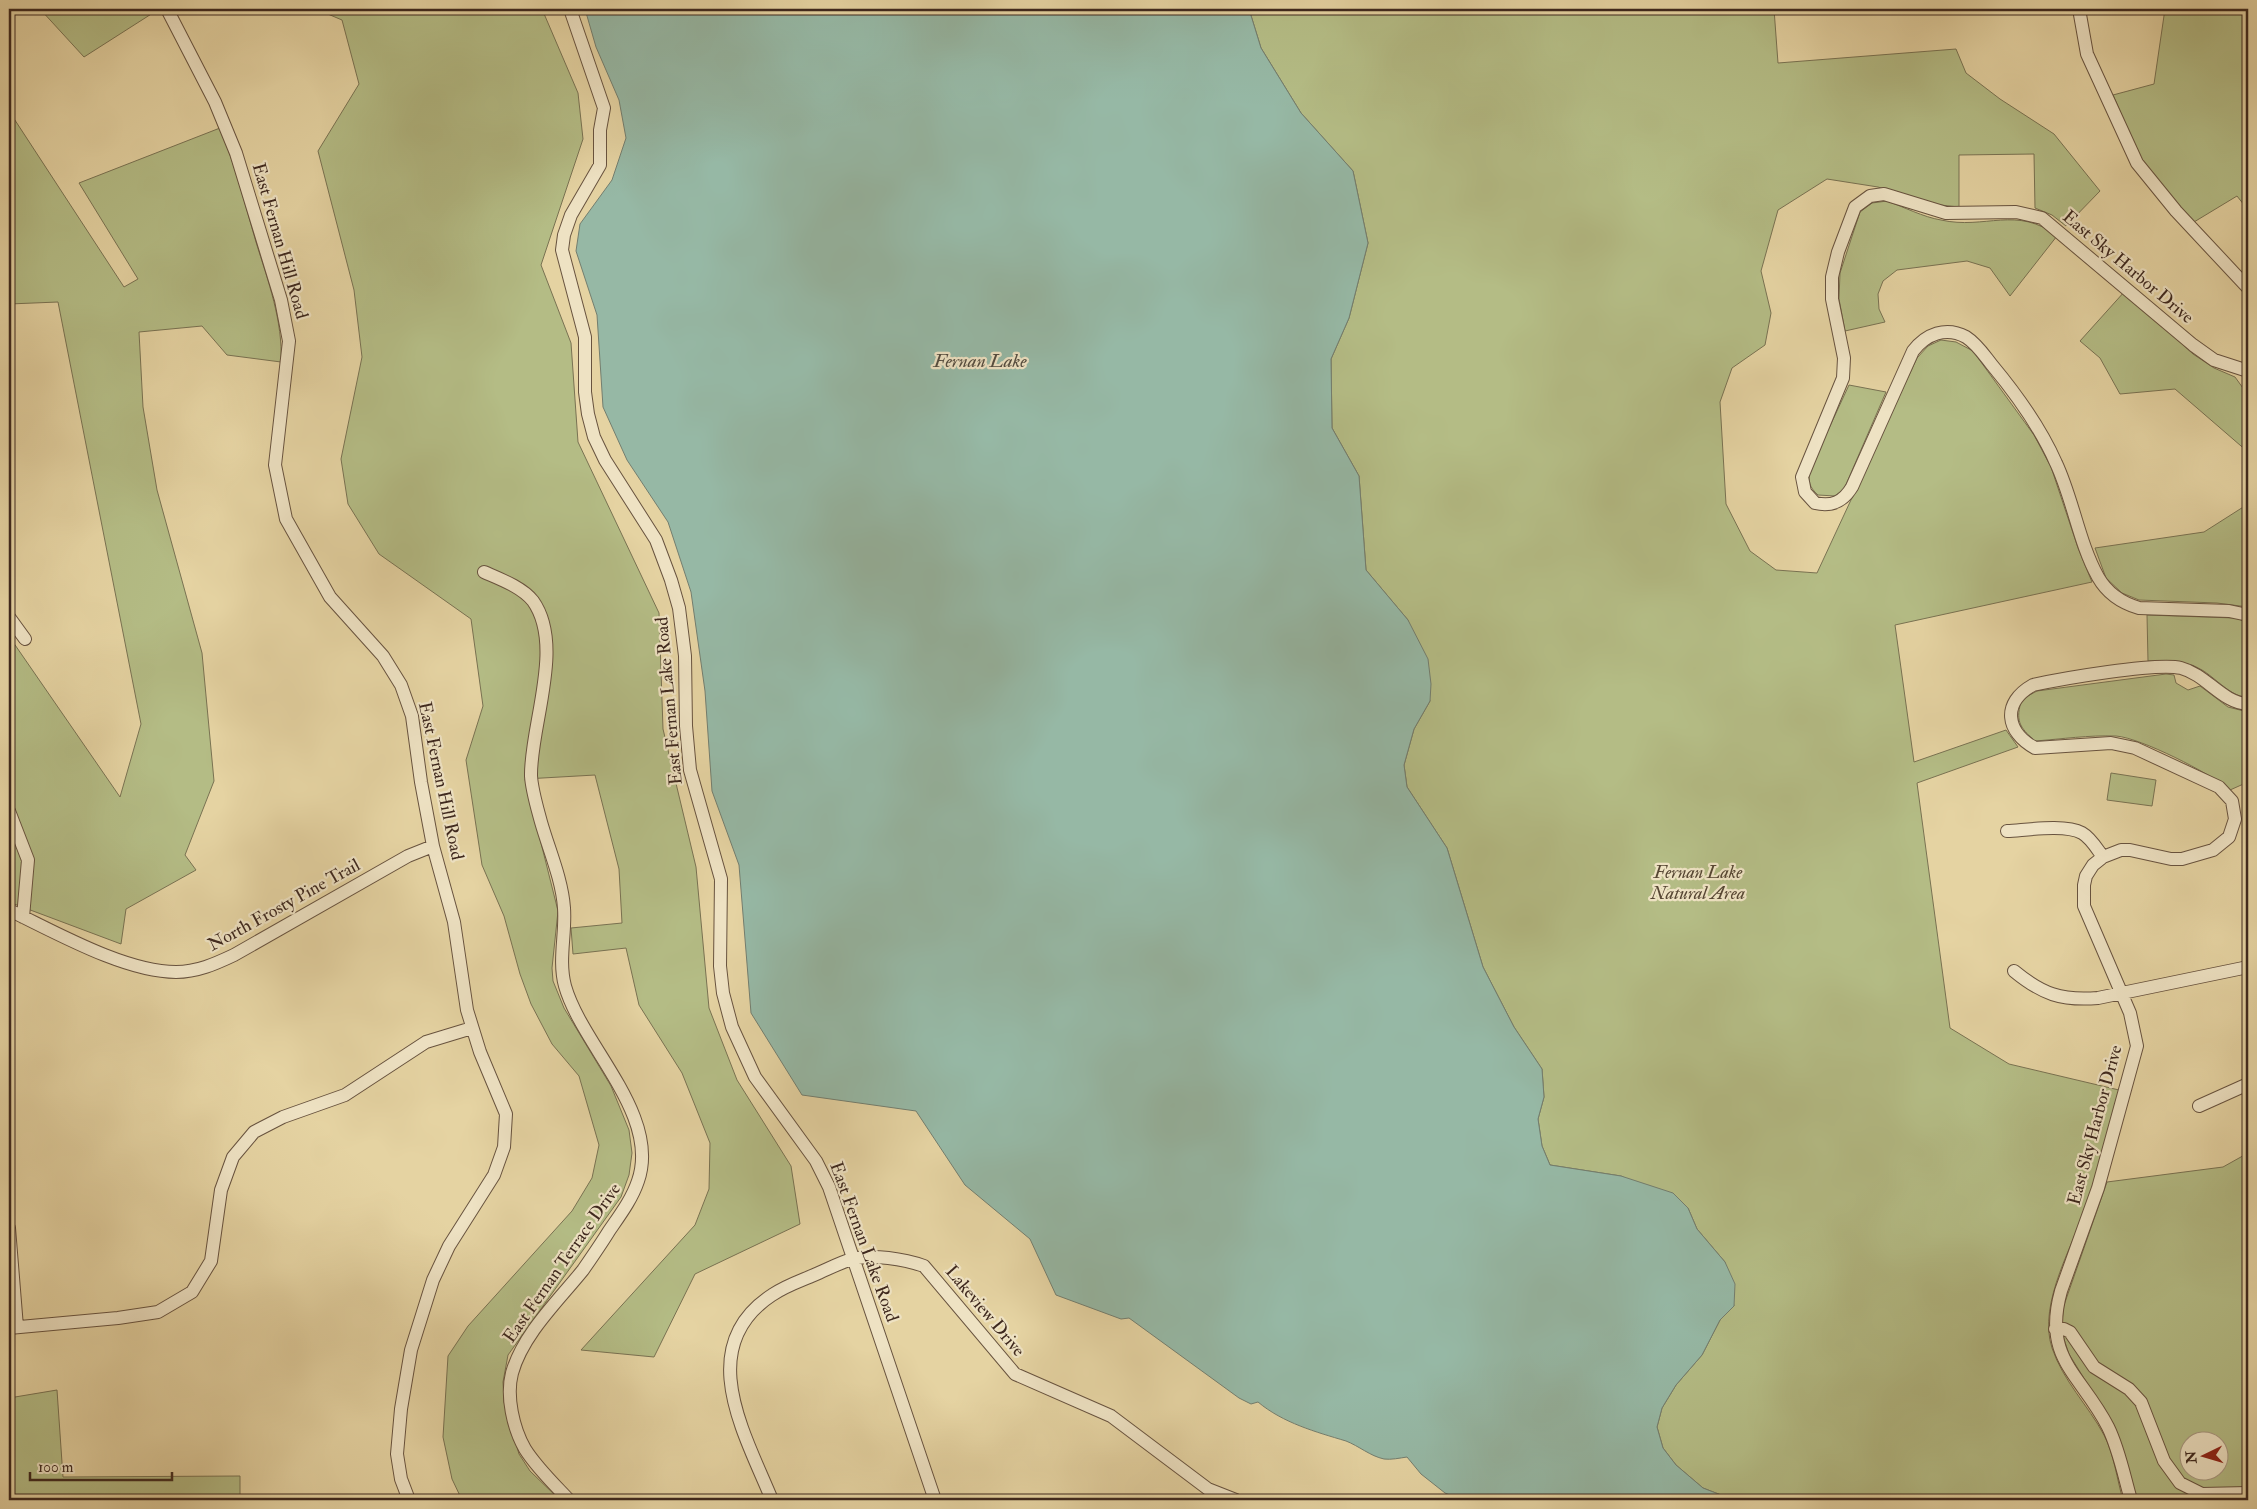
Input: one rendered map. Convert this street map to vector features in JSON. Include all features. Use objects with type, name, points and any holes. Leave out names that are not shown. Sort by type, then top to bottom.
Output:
[{"type":"street","name":"East Fernan Hill Road","points":[[167,9],[215,102],[236,153],[282,300],[290,341],[275,465],[286,519],[330,598],[383,656],[401,685],[412,716],[421,782],[433,846],[454,922],[463,991],[472,1028],[506,1114],[504,1147],[494,1175],[449,1246],[433,1280],[410,1350],[397,1454],[400,1479],[409,1500]]},
{"type":"street","name":"East Fernan Lake Road","points":[[570,9],[604,108],[600,130],[600,165],[570,215],[564,234],[562,250],[585,336],[585,392],[594,437],[605,460],[656,540],[671,580],[678,608],[685,656],[686,726],[690,770],[721,879],[720,966],[723,993],[732,1027],[755,1077],[823,1173],[935,1500]]},
{"type":"street","points":[[2079,9],[2088,54],[2137,163],[2176,211],[2248,288]]},
{"type":"street","name":"East Sky Harbor Drive","points":[[2248,371],[2214,360],[2193,345],[2042,218],[2016,212],[1946,213],[1898,197],[1884,194],[1870,196],[1855,207],[1838,252],[1831,289],[1844,358],[1844,378],[1802,477],[1805,492],[1815,503],[1833,504],[1845,498],[1852,487],[1913,351],[1927,336],[1945,332],[1956,334],[1966,338],[1976,346],[2007,383],[2040,432],[2063,478],[2095,571],[2104,586],[2112,594],[2130,605],[2140,608],[2230,612],[2248,615]]},
{"type":"street","name":"East Fernan Terrace Drive","points":[[484,572],[525,594],[533,601],[541,617],[544,633],[544,687],[531,774],[538,810],[563,898],[565,935],[562,974],[571,1003],[587,1034],[614,1075],[630,1107],[640,1142],[641,1172],[627,1203],[584,1268],[526,1343],[511,1375],[511,1404],[524,1447],[535,1464],[569,1500]]},
{"type":"street","points":[[9,617],[25,639]]},
{"type":"street","points":[[2007,831],[2059,829],[2076,831],[2090,840],[2103,857],[2121,850],[2130,850],[2161,858],[2182,859],[2213,850],[2225,840],[2233,828],[2235,814],[2232,801],[2219,787],[2124,745],[2097,743],[2035,748],[2022,740],[2012,727],[2011,713],[2017,697],[2033,686],[2048,682],[2171,667],[2194,673],[2225,696],[2248,704]]},
{"type":"street","points":[[9,812],[28,860],[23,917]]},
{"type":"street","name":"North Frosty Pine Trail","points":[[9,910],[109,956],[142,967],[176,972],[207,968],[234,955],[408,856],[433,846]]},
{"type":"street","name":"East Sky Harbor Drive","points":[[2103,857],[2093,865],[2086,876],[2084,906],[2134,1026],[2136,1054],[2093,1204],[2061,1291],[2056,1308],[2055,1329],[2057,1343],[2066,1364],[2110,1432],[2131,1500]]},
{"type":"street","points":[[2014,971],[2032,985],[2064,998],[2098,998],[2248,967]]},
{"type":"street","points":[[9,1230],[13,1327],[118,1318],[158,1312],[192,1292],[211,1261],[221,1190],[233,1157],[254,1132],[283,1117],[345,1095],[426,1042],[472,1028]]},
{"type":"street","points":[[2199,1106],[2248,1084]]},
{"type":"street","name":"Lakeview Drive","points":[[854,1259],[883,1258],[912,1262],[924,1266],[1015,1374],[1111,1416],[1208,1489],[1236,1500]]},
{"type":"street","points":[[772,1500],[731,1392],[729,1367],[737,1335],[757,1307],[774,1294],[854,1259]]},
{"type":"street","points":[[2055,1329],[2064,1329],[2070,1332],[2094,1367],[2129,1389],[2141,1402],[2164,1461],[2180,1483],[2202,1494],[2248,1493]]},
{"type":"green space","points":[[40,9],[155,9],[156,11],[84,57]]},
{"type":"green space","points":[[316,9],[542,9],[578,93],[583,139],[541,265],[571,343],[578,442],[659,613],[663,729],[696,867],[709,1008],[737,1080],[791,1166],[800,1224],[695,1274],[654,1357],[581,1350],[695,1225],[709,1189],[710,1143],[682,1073],[639,1005],[626,948],[573,954],[571,928],[622,923],[619,869],[595,775],[525,779],[558,911],[552,968],[553,981],[564,1008],[611,1086],[629,1130],[632,1153],[629,1175],[621,1197],[508,1355],[503,1382],[504,1402],[519,1454],[530,1471],[560,1500],[462,1500],[452,1479],[443,1437],[448,1356],[468,1326],[572,1211],[592,1178],[599,1145],[579,1076],[552,1044],[531,1004],[520,974],[504,916],[482,865],[466,760],[483,706],[471,619],[379,554],[348,504],[341,459],[362,357],[354,290],[318,151],[359,84],[342,20]]},
{"type":"green space","name":"Fernan Lake Natural Area","points":[[1249,9],[1774,9],[1778,63],[1956,49],[1966,73],[2000,99],[2054,134],[2100,191],[2066,226],[2052,215],[2035,208],[2034,154],[1959,155],[1959,207],[1931,204],[1878,187],[1827,179],[1778,210],[1761,271],[1771,313],[1765,345],[1732,368],[1720,402],[1726,504],[1750,551],[1776,570],[1817,573],[1917,358],[1928,346],[1941,340],[1956,342],[1973,351],[2034,435],[2051,467],[2078,548],[2092,582],[1895,625],[1914,762],[2006,730],[2018,747],[1917,783],[1950,1028],[2009,1064],[2119,1090],[2089,1200],[2053,1292],[2049,1312],[2049,1330],[2052,1348],[2057,1360],[2069,1382],[2104,1435],[2113,1459],[2123,1500],[1734,1500],[1703,1488],[1676,1465],[1663,1448],[1657,1427],[1662,1408],[1676,1385],[1702,1355],[1720,1320],[1734,1306],[1725,1262],[1697,1229],[1688,1208],[1621,1176],[1550,1165],[1542,1146],[1538,1119],[1544,1097],[1542,1069],[1514,1027],[1483,967],[1447,848],[1407,787],[1404,765],[1414,729],[1430,701],[1408,620],[1366,570],[1359,476],[1332,428],[1331,359],[1349,318],[1368,243],[1353,171],[1301,113],[1261,48]]},
{"type":"green space","points":[[2165,9],[2248,9],[2248,210],[2237,196],[2194,222],[2144,167],[2113,95],[2154,84]]},
{"type":"green space","points":[[9,111],[124,287],[138,279],[79,183],[220,128],[235,170],[270,286],[280,331],[281,362],[227,355],[202,326],[139,332],[143,407],[157,490],[202,653],[214,781],[185,855],[196,870],[126,909],[121,944],[9,902],[9,644],[13,642],[120,797],[141,724],[58,302],[9,304]]},
{"type":"green space","points":[[1887,201],[1934,219],[1957,222],[2014,220],[2042,227],[2057,236],[2010,296],[1990,268],[1967,261],[1897,270],[1883,281],[1878,294],[1879,309],[1885,322],[1845,331],[1839,299],[1840,273],[1860,212],[1872,203]]},
{"type":"green space","points":[[2125,291],[2193,354],[2214,368],[2235,377],[2248,395],[2248,452],[2175,389],[2120,394],[2100,358],[2080,341]]},
{"type":"green space","points":[[1849,385],[1886,392],[1844,489],[1835,496],[1818,495],[1810,484],[1810,469]]},
{"type":"green space","points":[[2248,504],[2248,607],[2217,603],[2139,600],[2122,593],[2106,578],[2095,548],[2204,532]]},
{"type":"green space","points":[[2147,615],[2235,618],[2248,622],[2248,697],[2237,695],[2207,673],[2189,664],[2148,661]]},
{"type":"green space","points":[[2166,674],[2174,675],[2176,683],[2188,690],[2200,686],[2228,707],[2248,712],[2248,782],[2230,790],[2175,757],[2127,738],[2116,736],[2035,741],[2020,723],[2019,712],[2022,699],[2037,691]]},
{"type":"green space","points":[[2111,773],[2156,780],[2152,806],[2107,800]]},
{"type":"green space","points":[[2248,1153],[2248,1490],[2209,1491],[2210,1500],[2137,1500],[2114,1427],[2069,1354],[2062,1333],[2063,1308],[2107,1182],[2223,1167]]},
{"type":"green space","points":[[57,1390],[63,1477],[240,1476],[240,1500],[9,1500],[9,1398]]},
{"type":"water","name":"Fernan Lake","points":[[585,9],[1249,9],[1261,48],[1301,113],[1353,171],[1368,243],[1349,318],[1331,359],[1332,428],[1359,476],[1366,570],[1408,620],[1428,659],[1431,684],[1430,701],[1414,729],[1404,765],[1407,787],[1447,848],[1483,967],[1514,1027],[1542,1069],[1544,1097],[1538,1119],[1542,1146],[1550,1165],[1621,1176],[1673,1193],[1688,1208],[1697,1229],[1725,1262],[1735,1284],[1734,1306],[1720,1320],[1702,1355],[1676,1385],[1662,1408],[1657,1427],[1663,1448],[1676,1465],[1703,1488],[1734,1500],[1462,1500],[1445,1493],[1421,1474],[1407,1457],[1379,1458],[1346,1441],[1278,1416],[1258,1402],[1251,1404],[1239,1398],[1129,1318],[1121,1319],[1056,1295],[1030,1239],[965,1185],[916,1111],[802,1095],[751,1013],[739,865],[712,791],[705,691],[691,592],[668,522],[627,460],[603,407],[597,315],[576,251],[580,224],[612,180],[626,138],[619,100],[596,47]]}]
